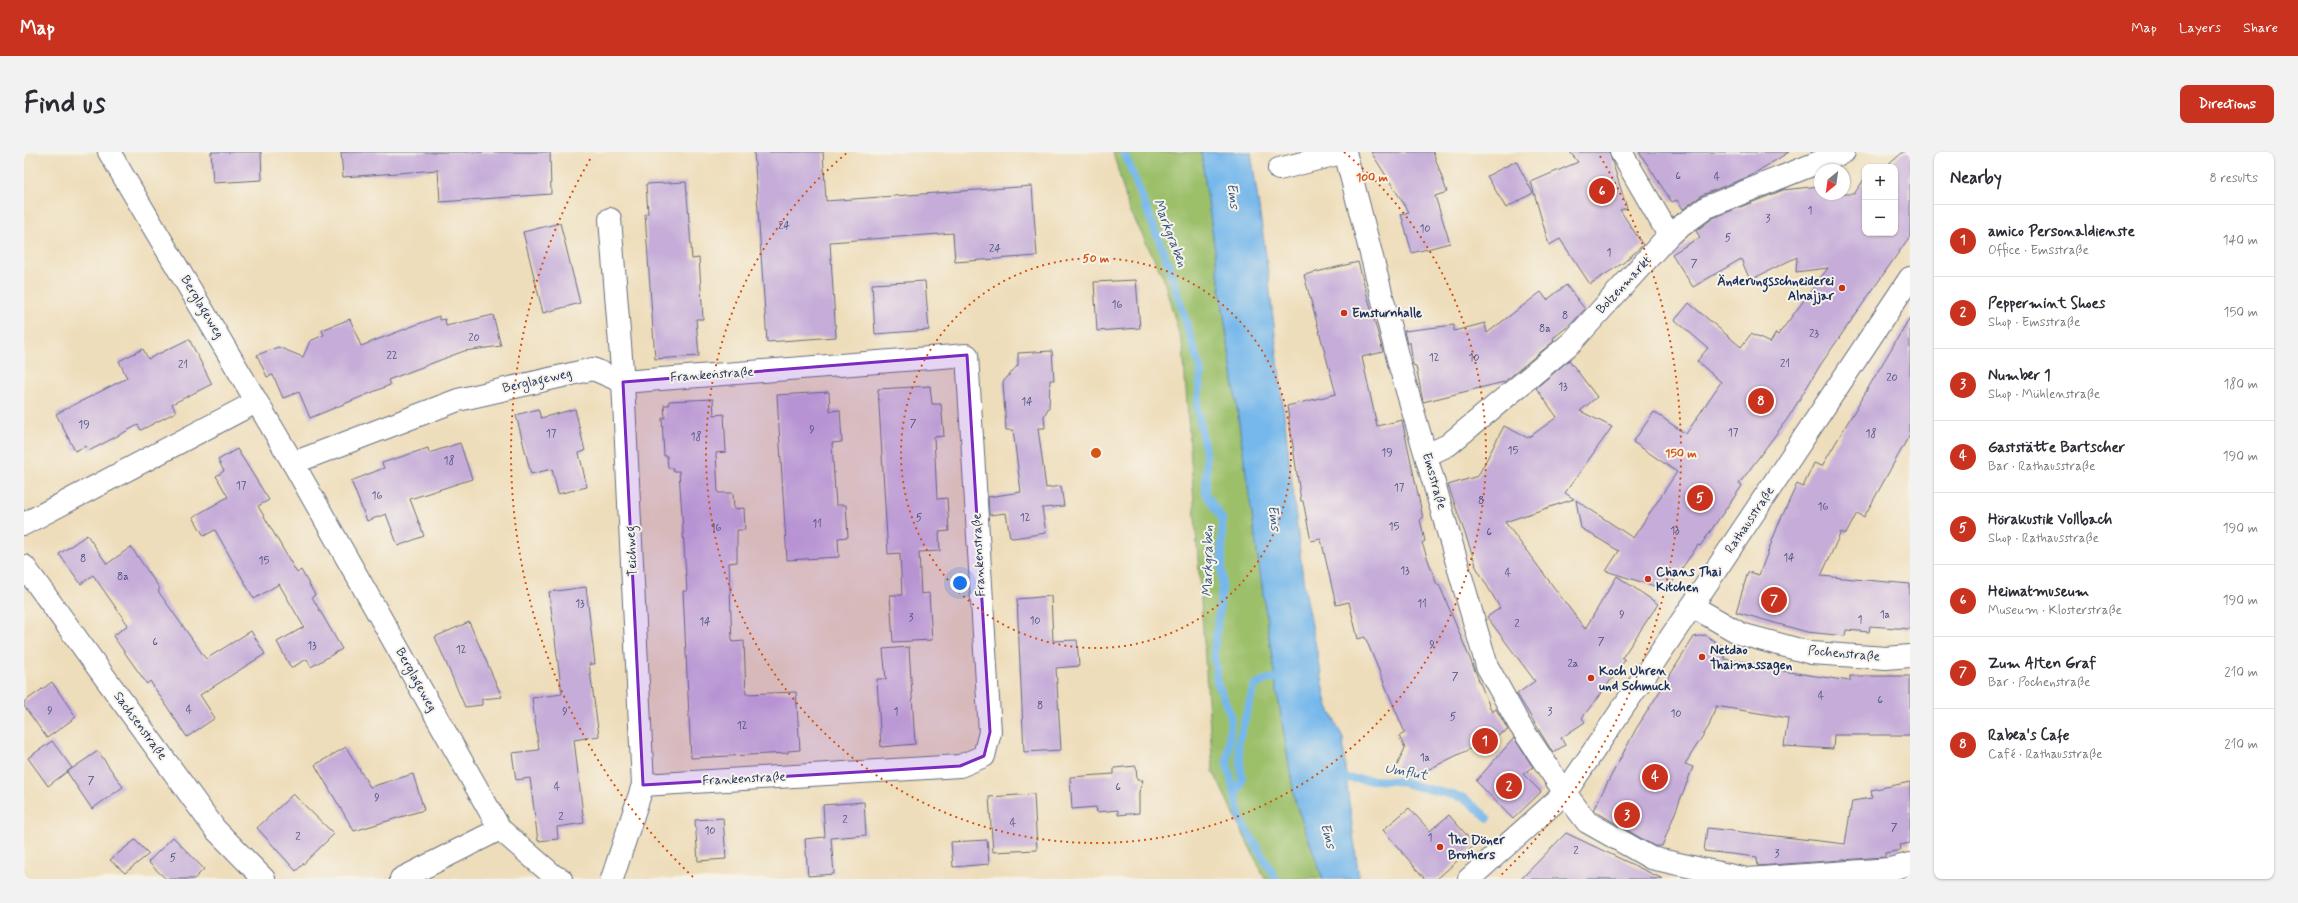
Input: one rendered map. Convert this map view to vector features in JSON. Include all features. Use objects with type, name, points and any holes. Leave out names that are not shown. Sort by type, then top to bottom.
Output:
[{"type":"street","name":"Berglageweg","points":[[109,152],[293,462],[500,829],[554,876],[561,879]]},
{"type":"street","points":[[1279,169],[1345,152]]},
{"type":"street","name":"Emsstraße","points":[[1345,152],[1399,363],[1487,666],[1518,724],[1565,793],[1587,822],[1651,858],[1747,879],[1890,869],[1910,864]]},
{"type":"street","points":[[1621,152],[1669,235]]},
{"type":"street","name":"Bolzenmarkt","points":[[1427,456],[1448,445],[1572,342],[1669,235],[1707,207],[1844,152]]},
{"type":"street","name":"Teichweg","points":[[610,219],[623,382],[643,785],[612,879]]},
{"type":"street","name":"Rathausstraße","points":[[1469,879],[1565,793],[1692,606],[1910,278]]},
{"type":"street","name":"Frankenstraße","points":[[623,382],[967,355],[990,732],[984,756],[960,766],[643,785]]},
{"type":"street","name":"Berglageweg","points":[[293,462],[458,400],[593,369],[623,382]]},
{"type":"street","points":[[24,524],[256,402]]},
{"type":"street","name":"Sachsenstraße","points":[[24,566],[215,829],[264,879]]},
{"type":"street","name":"Pochenstraße","points":[[1692,606],[1741,634],[1810,653],[1886,658],[1910,656]]},
{"type":"street","points":[[401,879],[500,829]]},
{"type":"highlighted area","points":[[967,355],[990,732],[984,756],[960,766],[643,785],[623,382]]},
{"type":"green space","points":[[1113,152],[1201,152],[1275,679],[1295,801],[1323,879],[1265,879],[1213,771],[1183,348],[1163,277],[1128,206]]},
{"type":"water","name":"Ems","points":[[1201,152],[1251,152],[1266,256],[1303,579],[1327,704],[1343,739],[1346,779],[1359,879],[1323,879],[1295,801],[1275,679]]},
{"type":"building","points":[[211,152],[261,152],[262,180],[213,183]]},
{"type":"building","points":[[341,152],[550,152],[551,194],[440,202],[438,170],[343,177]]},
{"type":"building","points":[[754,152],[823,152],[826,201],[1032,186],[1037,256],[955,262],[953,233],[830,242],[836,337],[767,342]]},
{"type":"building","points":[[1371,152],[1433,152],[1447,192],[1435,196],[1450,243],[1412,253],[1401,214],[1409,212]]},
{"type":"building","points":[[1570,152],[1609,152],[1627,208],[1620,210],[1643,245],[1623,263],[1590,284],[1560,239],[1549,245],[1531,182],[1578,162]]},
{"type":"building","points":[[1639,152],[1789,152],[1750,176],[1702,195],[1683,209],[1677,200],[1672,202]]},
{"type":"building","points":[[1903,152],[1910,152],[1910,236],[1821,364],[1788,418],[1739,484],[1742,486],[1667,590],[1606,571],[1619,551],[1581,528],[1576,500],[1633,538],[1677,472],[1633,442],[1654,412],[1686,434],[1721,382],[1697,361],[1708,348],[1675,320],[1689,303],[1741,347],[1751,334],[1770,343],[1776,333],[1778,335],[1828,268],[1796,272],[1797,257],[1750,280],[1741,259],[1693,287],[1672,254],[1700,237],[1696,231],[1713,218],[1783,190],[1814,187],[1814,200],[1850,200],[1850,194],[1854,194],[1862,182],[1862,236],[1898,236],[1898,164],[1889,164]]},
{"type":"building","points":[[1516,161],[1533,193],[1506,208],[1487,176]]},
{"type":"building","points":[[686,182],[692,259],[699,258],[703,319],[696,319],[699,356],[655,359],[645,214],[648,213],[646,184]]},
{"type":"building","points":[[560,223],[580,303],[543,313],[523,232]]},
{"type":"building","points":[[1358,262],[1383,352],[1362,357],[1377,426],[1402,420],[1423,518],[1420,519],[1425,541],[1422,543],[1437,585],[1439,584],[1492,712],[1496,709],[1508,730],[1411,778],[1394,772],[1405,748],[1399,736],[1405,733],[1365,637],[1358,639],[1349,602],[1336,605],[1321,539],[1311,541],[1303,501],[1301,501],[1287,406],[1336,394],[1304,275]]},
{"type":"building","points":[[1136,280],[1140,328],[1097,331],[1094,282]]},
{"type":"building","points":[[925,281],[929,330],[875,334],[872,284]]},
{"type":"building","points":[[1566,285],[1585,309],[1571,324],[1553,338],[1554,341],[1504,382],[1423,402],[1416,366],[1413,365],[1410,342],[1407,344],[1404,331],[1454,325],[1454,331],[1485,323],[1487,333],[1541,292],[1547,300]]},
{"type":"building","points":[[493,315],[501,346],[464,351],[388,380],[390,385],[310,418],[299,392],[283,398],[273,375],[267,377],[257,355],[278,347],[303,357],[310,341],[324,335],[322,330],[350,319],[361,346],[439,316],[440,320],[445,319],[446,326]]},
{"type":"building","points":[[1910,317],[1910,434],[1864,517],[1857,513],[1846,534],[1841,532],[1821,576],[1910,584],[1910,629],[1870,626],[1869,632],[1846,630],[1845,636],[1807,632],[1736,612],[1748,572],[1759,575],[1779,523],[1797,484],[1803,487],[1814,463],[1822,466]]},
{"type":"building","points":[[189,339],[212,384],[172,404],[176,412],[141,430],[138,425],[89,451],[86,446],[75,451],[56,414],[127,378],[119,361],[143,349],[148,359]]},
{"type":"building","points":[[1052,351],[1054,380],[1050,380],[1049,407],[1044,416],[1045,428],[1038,428],[1046,488],[1061,486],[1064,506],[1042,508],[1046,533],[1013,538],[1010,537],[1006,513],[989,515],[988,497],[1021,492],[1013,430],[1006,430],[1003,382],[1018,365],[1018,353]]},
{"type":"building","points":[[1569,360],[1597,397],[1580,411],[1612,427],[1565,493],[1574,499],[1505,522],[1585,629],[1617,576],[1658,604],[1622,658],[1625,660],[1617,672],[1582,718],[1585,722],[1561,738],[1565,745],[1553,753],[1517,694],[1535,681],[1487,617],[1500,608],[1475,565],[1448,485],[1478,476],[1504,426],[1528,438],[1557,417],[1536,388]]},
{"type":"building","points":[[930,386],[932,404],[941,404],[944,436],[934,437],[937,499],[947,498],[949,531],[939,532],[940,551],[919,552],[921,594],[929,593],[932,640],[893,642],[890,595],[902,595],[900,553],[888,554],[878,389]]},
{"type":"building","points":[[829,392],[830,411],[840,410],[842,442],[832,443],[834,477],[836,505],[846,505],[848,537],[838,538],[839,557],[787,560],[777,395]]},
{"type":"building","points":[[713,399],[714,415],[724,414],[726,452],[716,453],[718,493],[733,493],[734,509],[744,508],[745,530],[737,530],[737,562],[729,563],[732,642],[744,641],[746,694],[796,692],[800,750],[788,751],[788,753],[691,758],[683,591],[687,591],[679,471],[673,471],[673,468],[668,468],[667,456],[664,456],[662,418],[665,418],[664,405],[669,405],[669,401]]},
{"type":"building","points":[[538,409],[541,418],[575,409],[585,451],[579,453],[587,487],[558,494],[552,469],[531,474],[516,415]]},
{"type":"building","points":[[460,443],[472,479],[410,499],[424,536],[398,546],[386,514],[367,521],[351,481],[384,468],[382,463],[428,448],[429,453]]},
{"type":"building","points":[[237,449],[269,500],[258,506],[297,573],[301,570],[315,595],[312,597],[342,649],[311,667],[307,659],[291,668],[277,642],[304,627],[279,584],[254,599],[215,530],[204,536],[193,517],[228,497],[216,476],[224,471],[218,460]]},
{"type":"building","points":[[87,535],[107,564],[131,547],[160,589],[158,591],[206,659],[251,631],[265,654],[200,695],[215,718],[187,737],[150,681],[147,684],[113,636],[128,625],[93,575],[81,584],[59,554]]},
{"type":"building","points":[[586,587],[595,664],[589,664],[599,736],[574,740],[584,823],[557,827],[558,839],[538,841],[530,778],[516,780],[512,753],[539,750],[532,698],[562,694],[549,592]]},
{"type":"building","points":[[1051,596],[1053,641],[1077,640],[1079,666],[1056,668],[1061,750],[1024,752],[1017,599]]},
{"type":"building","points":[[469,622],[502,697],[482,699],[482,705],[465,707],[435,637]]},
{"type":"building","points":[[1705,635],[1722,646],[1725,659],[1782,668],[1782,671],[1850,681],[1850,676],[1910,676],[1910,735],[1834,735],[1833,749],[1784,746],[1788,718],[1716,706],[1709,726],[1685,764],[1693,767],[1662,846],[1654,846],[1593,810],[1636,729],[1694,637]]},
{"type":"building","points":[[909,647],[915,744],[881,747],[877,679],[886,679],[883,649]]},
{"type":"building","points":[[52,682],[76,717],[47,738],[24,706],[24,702]]},
{"type":"building","points":[[1514,738],[1533,767],[1523,774],[1541,792],[1513,819],[1476,781]]},
{"type":"building","points":[[52,741],[72,768],[48,786],[28,758]]},
{"type":"building","points":[[346,747],[370,787],[413,774],[424,810],[354,831],[315,765]]},
{"type":"building","points":[[98,751],[123,787],[92,809],[67,772]]},
{"type":"building","points":[[1136,766],[1137,780],[1143,780],[1139,792],[1139,813],[1118,815],[1118,810],[1097,812],[1096,807],[1072,809],[1070,777],[1114,774],[1114,768]]},
{"type":"building","points":[[1910,782],[1910,843],[1900,845],[1901,850],[1885,853],[1885,857],[1758,866],[1757,857],[1704,851],[1707,828],[1845,844],[1852,801],[1872,798],[1871,790]]},
{"type":"building","points":[[293,794],[334,834],[296,871],[257,828]]},
{"type":"building","points":[[1034,794],[1037,850],[993,852],[989,797]]},
{"type":"building","points":[[864,802],[866,835],[831,838],[834,874],[808,876],[805,839],[825,837],[823,805]]},
{"type":"building","points":[[1409,808],[1430,831],[1449,815],[1475,845],[1437,879],[1425,879],[1383,830]]},
{"type":"building","points":[[723,818],[726,859],[698,861],[695,820]]},
{"type":"building","points":[[1566,833],[1663,879],[1521,879]]},
{"type":"building","points":[[173,837],[204,869],[194,879],[166,879],[148,862]]},
{"type":"building","points":[[135,840],[149,854],[125,873],[110,860]]},
{"type":"building","points":[[987,840],[989,864],[953,867],[951,842]]},
{"type":"waterway","name":"Markgraben","points":[[1124,152],[1169,266],[1201,372],[1197,407],[1206,456],[1206,494],[1222,519],[1222,589],[1214,652],[1217,682],[1231,716],[1227,763],[1241,820],[1276,879]]},
{"type":"waterway","points":[[1236,798],[1242,778],[1238,744],[1254,686],[1268,679],[1285,678]]},
{"type":"waterway","name":"Umflut","points":[[1336,778],[1396,781],[1464,798],[1488,818]]},
{"type":"place","name":"Heimatmuseum","points":[[1602,191]]},
{"type":"place","name":"Änderungsschneiderei Alnajjar","points":[[1842,288]]},
{"type":"place","name":"Emsturnhalle","points":[[1344,313]]},
{"type":"place","name":"Rabea's Cafe","points":[[1761,401]]},
{"type":"place","name":"Hörakustik Vollbach","points":[[1700,498]]},
{"type":"place","name":"Chans Thai Kitchen","points":[[1648,579]]},
{"type":"place","name":"Zum Alten Graf","points":[[1774,600]]},
{"type":"place","name":"Netdao Thaimassagen","points":[[1702,657]]},
{"type":"place","name":"Koch Uhren und Schmuck","points":[[1591,678]]},
{"type":"place","name":"amico Personaldienste","points":[[1485,741]]},
{"type":"place","name":"Gaststätte Bartscher","points":[[1655,777]]},
{"type":"place","name":"Peppermint Shoes","points":[[1509,786]]},
{"type":"place","name":"Number 1","points":[[1627,815]]},
{"type":"place","name":"The Döner Brothers","points":[[1440,847]]}]
